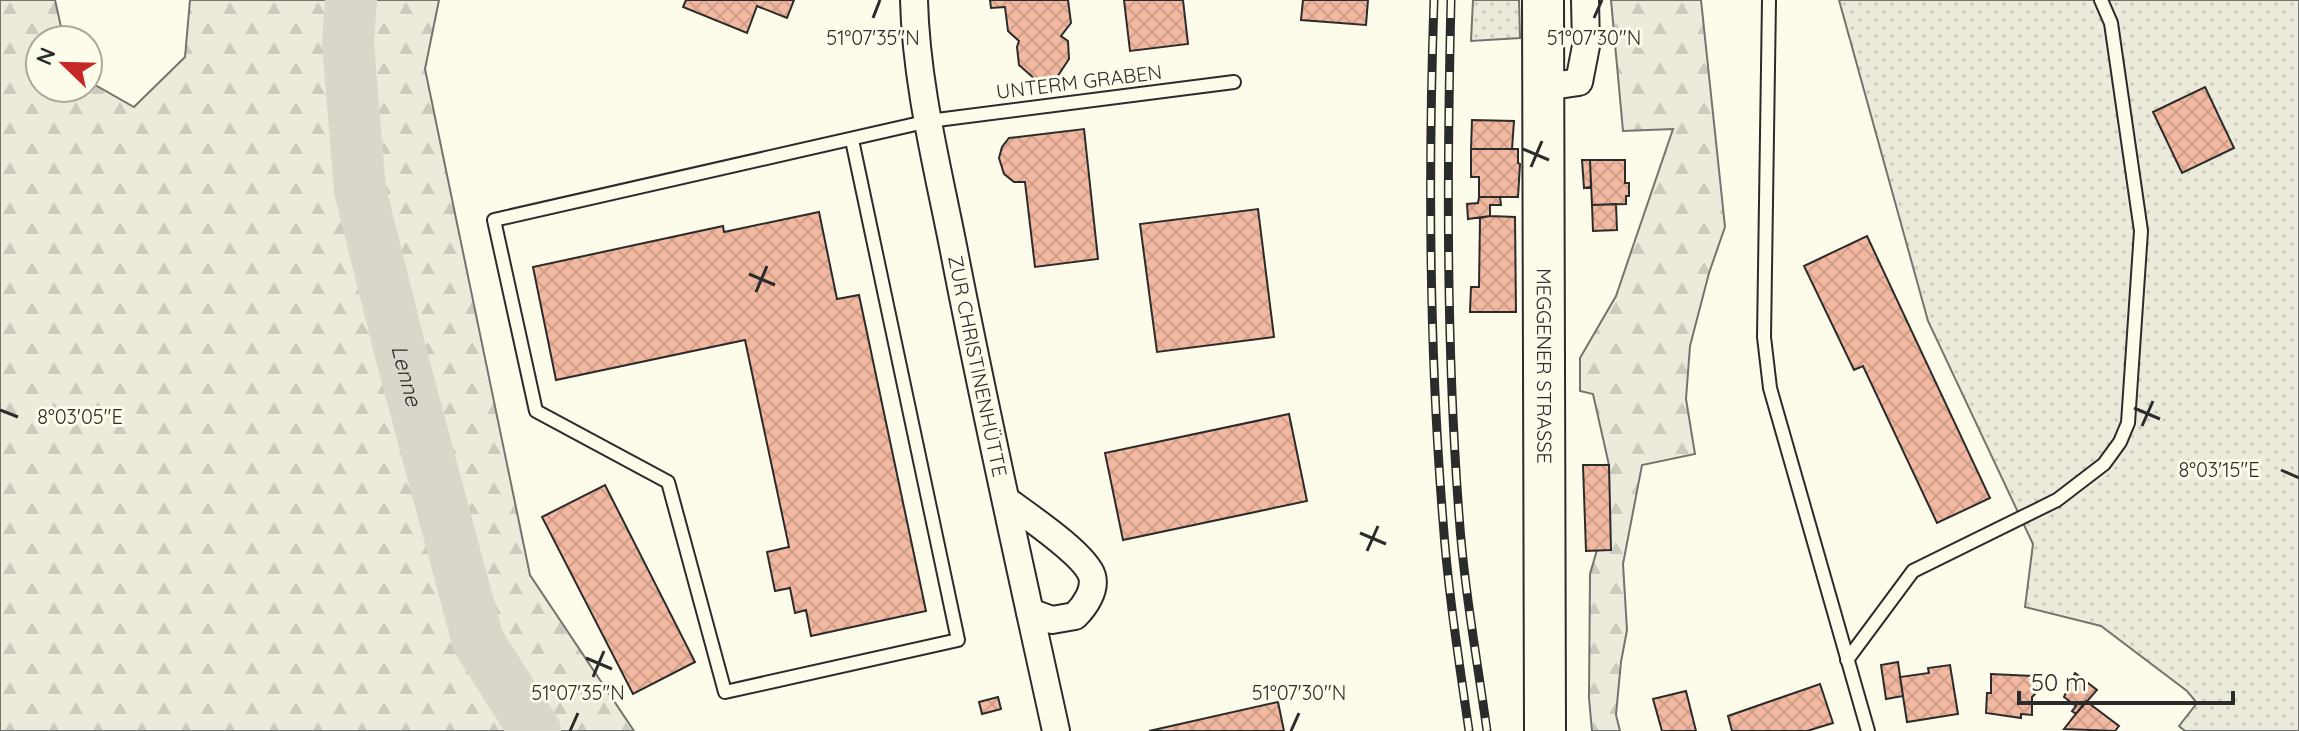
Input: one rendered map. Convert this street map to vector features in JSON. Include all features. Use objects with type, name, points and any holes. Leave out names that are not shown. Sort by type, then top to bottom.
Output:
[{"type":"main road","name":"MEGGENER STRASSE","points":[[1543,0],[1545,731]]},
{"type":"street","name":"ZUR CHRISTINENHÜTTE","points":[[914,0],[915,29],[929,121],[970,337],[1056,731]]},
{"type":"street","points":[[1545,87],[1579,82],[1586,46],[1585,0]]},
{"type":"street","points":[[1006,500],[1080,557],[1092,577],[1087,600],[1075,616],[1052,620],[1030,612]]},
{"type":"lane","points":[[1769,0],[1764,337],[1770,388],[1868,731]]},
{"type":"lane","points":[[1847,660],[1913,571],[2057,500],[2104,464],[2120,442],[2128,423],[2141,231],[2111,23],[2101,0]]},
{"type":"lane","name":"UNTERM GRABEN","points":[[852,140],[958,640],[725,692],[668,482],[536,411],[494,220],[929,121],[1234,82]]},
{"type":"green space","points":[[0,0],[55,0],[60,24],[24,24],[24,104],[104,104],[104,90],[134,107],[185,57],[190,0],[439,0],[425,69],[530,575],[634,731],[0,731]]},
{"type":"green space","points":[[1473,0],[1519,0],[1520,38],[1471,41]]},
{"type":"green space","points":[[1611,0],[1701,0],[1725,227],[1690,346],[1686,399],[1695,454],[1642,465],[1623,564],[1627,630],[1616,715],[1620,731],[1592,731],[1589,698],[1590,574],[1599,543],[1609,465],[1593,394],[1580,391],[1580,358],[1616,296],[1673,129],[1623,131]]},
{"type":"green space","points":[[1839,0],[2299,0],[2299,731],[2185,731],[2179,726],[2197,703],[2187,691],[2101,626],[2025,607],[2033,544],[1928,321]]},
{"type":"building","points":[[686,0],[794,0],[787,18],[757,6],[747,33],[683,7]]},
{"type":"building","points":[[990,0],[1068,0],[1071,23],[1061,36],[1068,41],[1069,59],[1057,77],[1037,81],[1019,65],[1019,41],[1008,31],[1005,7],[991,8]]},
{"type":"building","points":[[1124,0],[1183,0],[1188,44],[1130,51]]},
{"type":"building","points":[[1303,0],[1368,0],[1366,25],[1301,20]]},
{"type":"building","points":[[2205,87],[2234,148],[2182,173],[2153,112]]},
{"type":"building","points":[[1472,120],[1514,121],[1512,149],[1471,149]]},
{"type":"building","points":[[1084,129],[1098,259],[1035,267],[1025,182],[1014,182],[1004,174],[999,158],[1002,147],[1009,138]]},
{"type":"building","points":[[1471,149],[1518,149],[1518,197],[1479,197],[1479,177],[1471,177]]},
{"type":"building","points":[[1582,160],[1590,160],[1591,187],[1584,188]]},
{"type":"building","points":[[1590,160],[1625,160],[1625,183],[1629,183],[1626,204],[1592,205]]},
{"type":"building","points":[[1479,197],[1500,197],[1501,205],[1490,205],[1490,216],[1468,219],[1467,204],[1478,203]]},
{"type":"building","points":[[1616,204],[1617,230],[1593,231],[1592,205]]},
{"type":"building","points":[[1258,209],[1274,337],[1157,352],[1140,224]]},
{"type":"building","points":[[819,212],[837,299],[859,295],[926,611],[811,636],[806,610],[795,613],[790,588],[775,591],[767,552],[789,547],[745,340],[556,380],[533,267],[723,226],[724,232]]},
{"type":"building","points":[[1515,217],[1516,312],[1470,312],[1471,287],[1479,287],[1480,218]]},
{"type":"building","points":[[1867,236],[1990,498],[1937,523],[1863,366],[1854,370],[1804,266]]},
{"type":"building","points":[[1289,414],[1307,501],[1123,540],[1105,453]]},
{"type":"building","points":[[1583,465],[1609,465],[1611,550],[1586,551]]},
{"type":"building","points":[[605,485],[695,662],[633,694],[542,517]]},
{"type":"building","points":[[1898,662],[1903,696],[1886,699],[1881,665]]},
{"type":"building","points":[[1950,665],[1958,714],[1907,722],[1900,677],[1929,673],[1928,668]]},
{"type":"building","points":[[2075,673],[2097,690],[2076,714],[2072,711],[2076,706],[2064,697]]},
{"type":"building","points":[[1991,674],[2033,676],[2037,692],[2032,697],[2032,715],[2021,714],[2021,718],[1986,713],[1987,693],[1991,693]]},
{"type":"building","points":[[1820,684],[1833,723],[1807,731],[1732,731],[1728,716]]},
{"type":"building","points":[[1686,691],[1696,731],[1662,731],[1653,699]]},
{"type":"building","points":[[998,697],[1001,709],[982,714],[979,702]]},
{"type":"building","points":[[2086,701],[2119,726],[2115,731],[2064,729]]},
{"type":"building","points":[[1278,702],[1284,731],[1149,731]]},
{"type":"waterway","name":"Lenne","points":[[351,0],[348,44],[360,190],[402,358],[478,641],[535,731]]},
{"type":"railway","points":[[1434,0],[1432,326],[1438,456],[1448,574],[1469,731]]},
{"type":"railway","points":[[1451,0],[1449,258],[1455,451],[1464,569],[1487,731]]}]
